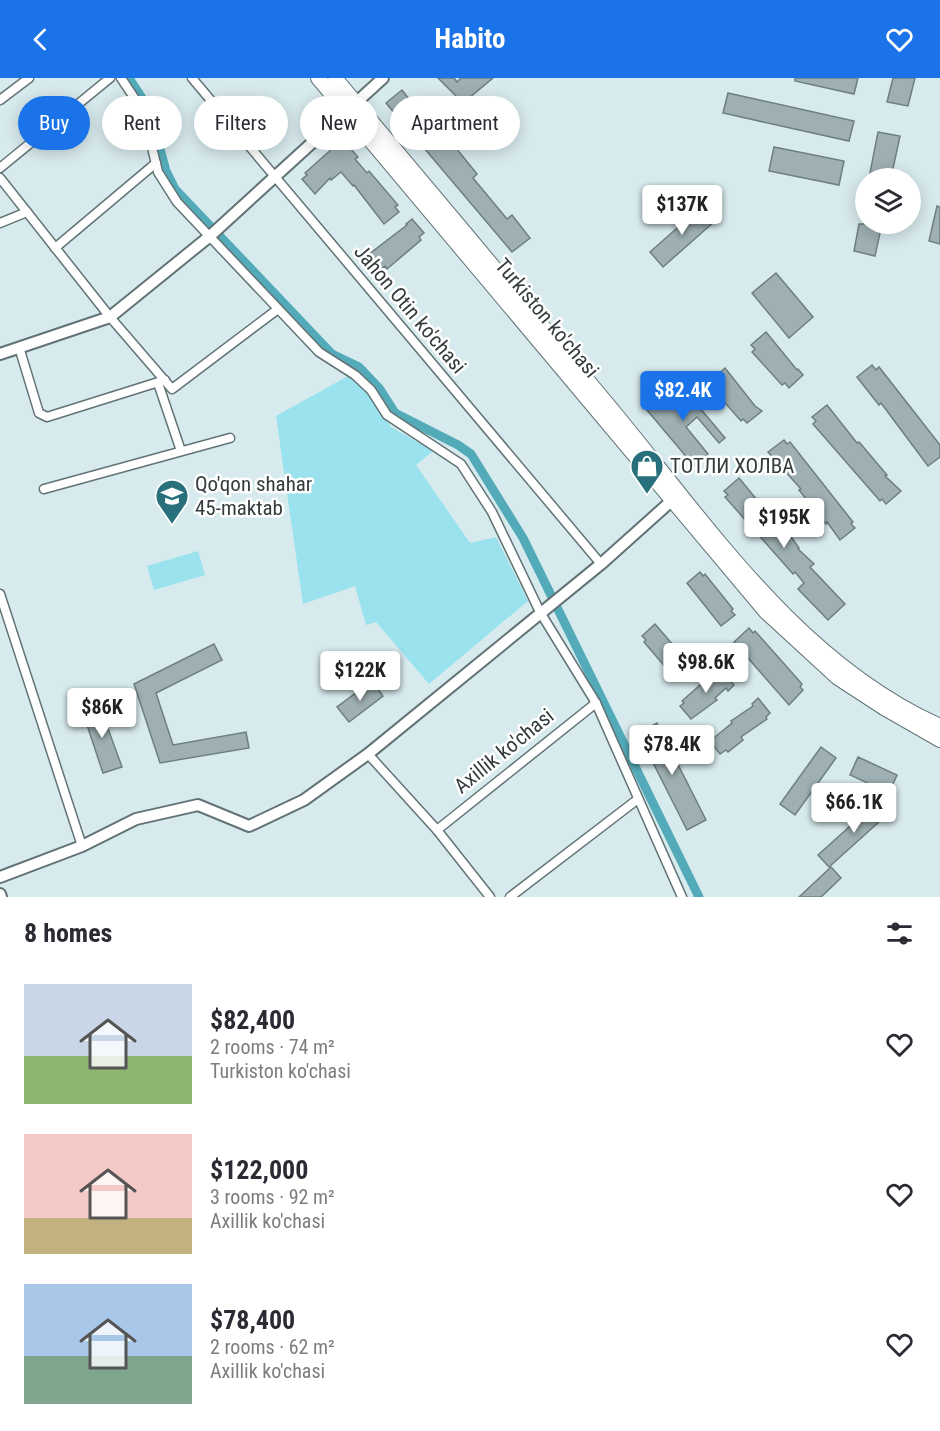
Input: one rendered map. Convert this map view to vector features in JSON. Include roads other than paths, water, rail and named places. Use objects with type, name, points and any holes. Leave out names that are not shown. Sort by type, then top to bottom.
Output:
[{"type":"main road","name":"Turkiston ko'chasi","points":[[318,78],[338,96]]},
{"type":"main road","name":"Turkiston ko'chasi","points":[[335,78],[344,96]]},
{"type":"main road","name":"Turkiston ko'chasi","points":[[378,140],[676,497],[766,612],[838,678],[940,740]]},
{"type":"main road","name":"Turkiston ko'chasi","points":[[676,497],[802,632],[844,667],[889,699],[940,726]]},
{"type":"street","points":[[0,100],[29,78]]},
{"type":"street","points":[[0,168],[110,78]]},
{"type":"street","points":[[121,78],[143,111],[158,172],[177,202],[319,352],[355,375],[372,390],[387,415],[461,464],[492,512],[542,611],[596,703],[682,897]]},
{"type":"street","name":"Jahon Otin ko'chasi","points":[[192,78],[601,564]]},
{"type":"street","points":[[363,96],[383,78]]},
{"type":"street","points":[[0,354],[110,317],[210,236],[304,150]]},
{"type":"street","points":[[56,248],[156,163]]},
{"type":"street","points":[[0,178],[162,381],[172,389],[278,309]]},
{"type":"street","points":[[0,223],[27,212]]},
{"type":"street","points":[[19,347],[39,413],[43,417],[162,381]]},
{"type":"street","points":[[162,381],[181,451]]},
{"type":"street","points":[[44,489],[230,438]]},
{"type":"street","points":[[0,877],[82,846],[136,819],[198,805],[249,826],[304,800],[368,754],[601,564],[676,497]]},
{"type":"street","points":[[0,594],[82,846]]},
{"type":"street","name":"Axillik ko'chasi","points":[[437,830],[596,703]]},
{"type":"street","points":[[368,754],[437,830],[490,897]]},
{"type":"street","points":[[510,897],[638,799]]},
{"type":"waterway","points":[[129,78],[149,109],[166,171],[175,189],[332,354],[359,367],[379,388],[395,413],[471,454],[523,538],[699,897]]},
{"type":"place","name":"ТОТЛИ ХОЛВА","points":[[647,495]]},
{"type":"place","name":"Qo'qon shahar 45-maktab","points":[[172,525]]}]
